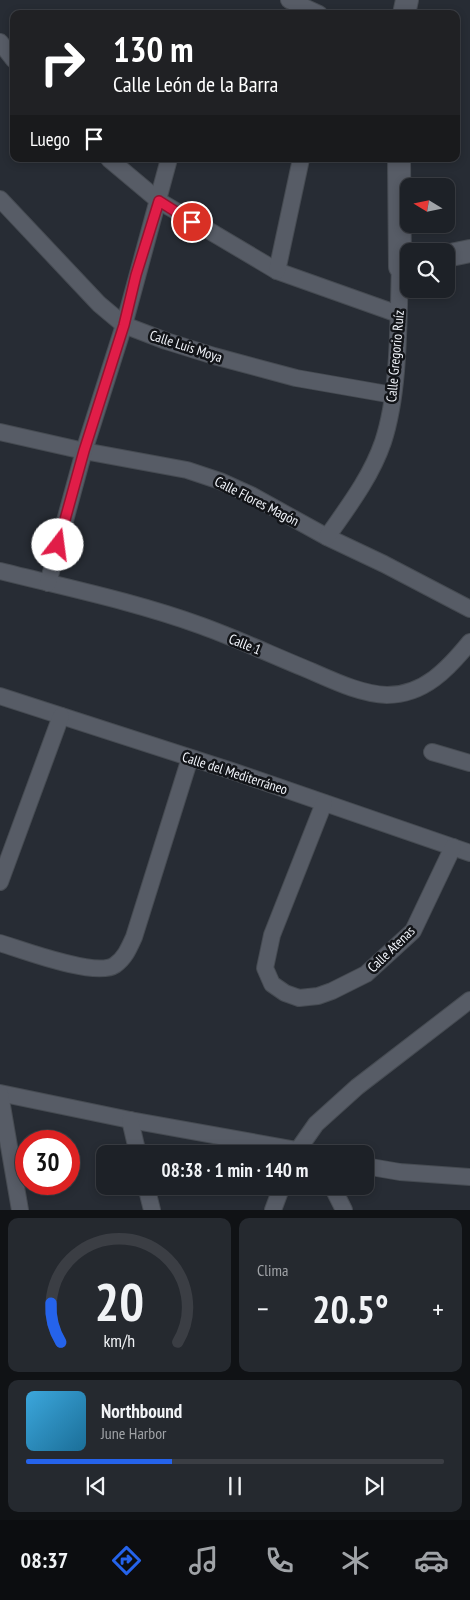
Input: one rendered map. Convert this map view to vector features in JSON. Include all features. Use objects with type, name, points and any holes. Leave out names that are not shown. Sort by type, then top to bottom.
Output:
[{"type":"street","points":[[289,0],[310,10]]},
{"type":"street","points":[[0,42],[10,55]]},
{"type":"street","points":[[113,162],[159,201],[277,271],[398,314]]},
{"type":"street","points":[[48,583],[84,451],[124,325],[136,275],[159,201],[168,162]]},
{"type":"street","points":[[277,271],[301,162]]},
{"type":"street","name":"Calle Gregorio Ruíz","points":[[399,162],[403,243]]},
{"type":"street","name":"Calle Luis Moya","points":[[0,199],[99,304],[124,325],[166,341],[260,368],[338,386],[392,395]]},
{"type":"street","points":[[455,254],[470,251]]},
{"type":"street","name":"Calle Gregorio Ruíz","points":[[327,537],[358,493],[383,442],[392,395],[400,298]]},
{"type":"street","name":"Calle Flores Magón","points":[[0,432],[84,451],[187,470],[220,480],[327,537],[434,589],[470,609]]},
{"type":"street","name":"Calle 1","points":[[0,571],[160,612],[203,627],[340,683],[368,692],[386,695],[402,694],[415,690],[438,677],[470,642]]},
{"type":"street","name":"Calle del Mediterráneo","points":[[0,696],[238,773],[470,853]]},
{"type":"street","points":[[0,882],[61,716]]},
{"type":"street","points":[[432,752],[470,763]]},
{"type":"street","points":[[0,943],[77,967],[113,967],[124,957],[134,937],[190,758]]},
{"type":"street","name":"Calle Atenas","points":[[324,803],[272,935],[265,968],[272,984],[285,993],[300,998],[318,996],[366,974],[414,931],[453,847]]},
{"type":"street","points":[[304,1145],[316,1124],[357,1087],[470,1000]]},
{"type":"street","points":[[20,1210],[0,1094],[263,1145]]},
{"type":"street","points":[[130,1120],[136,1145]]},
{"type":"street","points":[[374,1168],[400,1172],[470,1177]]},
{"type":"street","points":[[148,1195],[152,1210]]},
{"type":"street","points":[[273,1210],[279,1195]]},
{"type":"street","points":[[336,1195],[344,1210]]},
{"type":"route","points":[[58,545],[84,451],[124,325],[136,275],[159,201],[192,222]]}]
